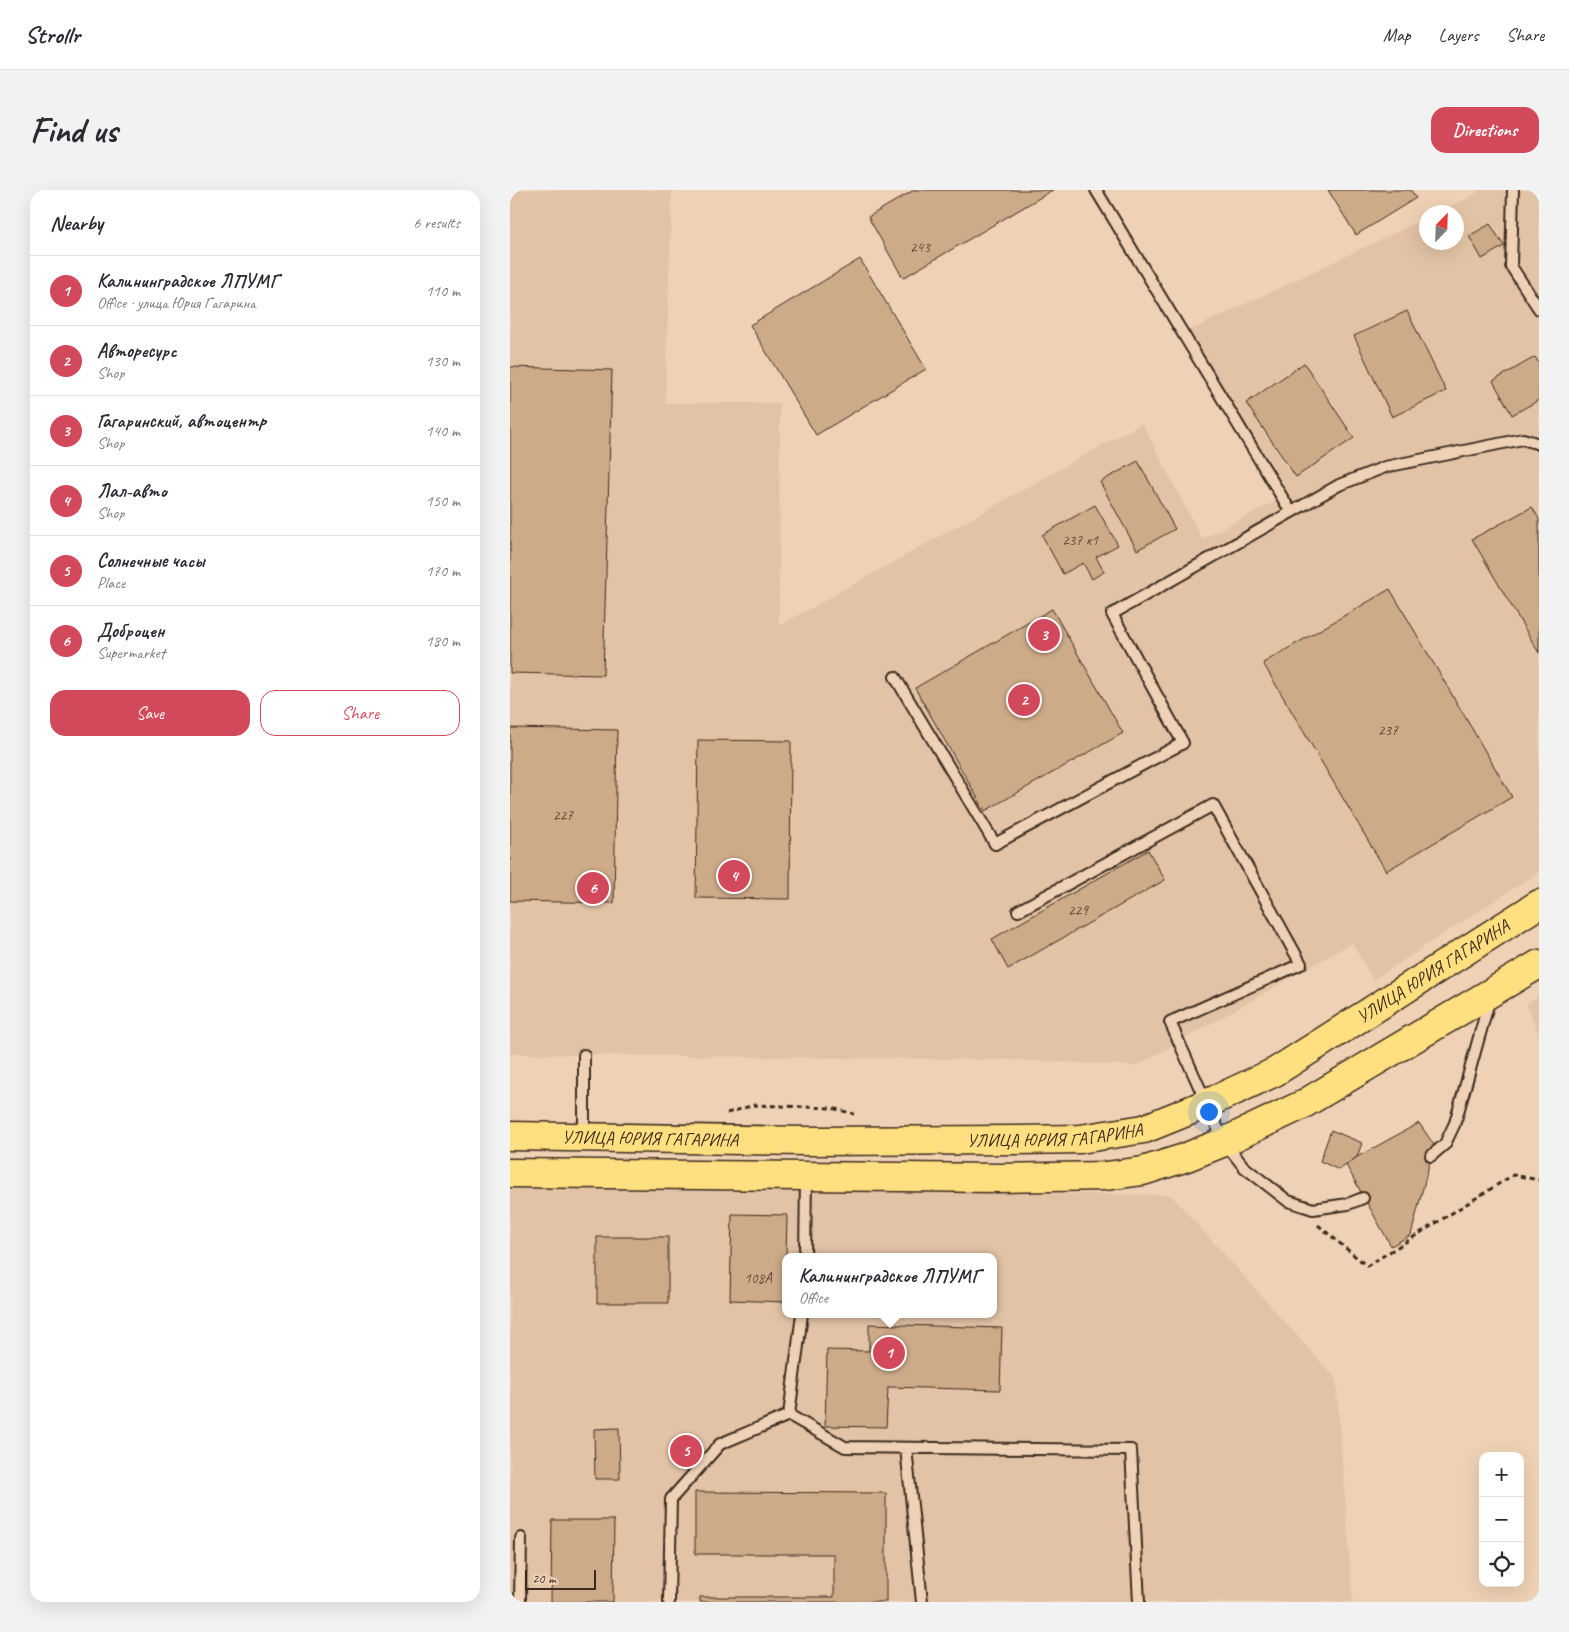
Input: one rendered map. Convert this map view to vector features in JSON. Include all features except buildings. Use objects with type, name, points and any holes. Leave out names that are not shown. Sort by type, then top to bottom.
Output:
[{"type":"main road","name":"УЛИЦА ЮРИЯ ГАГАРИНА","points":[[510,1136],[807,1140],[1080,1139],[1144,1129],[1206,1104],[1275,1072],[1539,904]]},
{"type":"main road","name":"УЛИЦА ЮРИЯ ГАГАРИНА","points":[[510,1173],[999,1178],[1106,1176],[1143,1171],[1184,1158],[1224,1142],[1302,1105],[1539,964]]},
{"type":"lane","points":[[1096,190],[1291,512]]},
{"type":"lane","points":[[1513,190],[1511,266],[1539,309]]},
{"type":"lane","points":[[895,677],[995,844],[1183,743],[1112,614],[1339,484],[1385,467],[1523,439],[1539,444]]},
{"type":"lane","points":[[1018,911],[1213,805],[1301,964],[1170,1022],[1224,1142],[1244,1167],[1288,1200],[1313,1209],[1348,1204],[1363,1198]]},
{"type":"lane","points":[[1431,1156],[1445,1144],[1455,1123],[1492,992]]},
{"type":"lane","points":[[584,1055],[584,1137]]},
{"type":"lane","points":[[805,1253],[806,1176]]},
{"type":"lane","points":[[789,1415],[801,1318]]},
{"type":"lane","points":[[789,1415],[844,1448],[1131,1450],[1139,1602]]},
{"type":"lane","points":[[669,1602],[671,1499],[720,1444],[789,1415]]},
{"type":"lane","points":[[906,1448],[922,1602]]},
{"type":"lane","points":[[520,1602],[521,1538]]},
{"type":"path","points":[[720,1115],[754,1105],[832,1108],[858,1115]]},
{"type":"path","points":[[1316,1224],[1367,1266],[1513,1176],[1539,1180]]},
{"type":"shaded area","points":[[510,190],[672,190],[665,403],[780,403],[779,626],[1142,423],[1202,539],[1280,499],[1184,333],[1419,221],[1419,250],[1464,250],[1464,205],[1453,205],[1478,193],[1477,190],[1539,190],[1539,872],[1373,980],[1352,943],[1137,1066],[1017,1060],[510,1054]]},
{"type":"shaded area","points":[[1539,996],[1539,1035],[1526,1004]]},
{"type":"shaded area","points":[[510,1186],[1171,1195],[1336,1379],[1353,1602],[510,1602]]},
{"type":"place","name":"Гагаринский, автоцентр","points":[[1044,635]]},
{"type":"place","name":"Авторесурс","points":[[1024,700]]},
{"type":"place","name":"Лал-авто","points":[[734,876]]},
{"type":"place","name":"Доброцен","points":[[593,888]]},
{"type":"place","name":"Калининградское ЛПУМГ","points":[[889,1353]]},
{"type":"place","name":"Солнечные часы","points":[[686,1451]]}]
